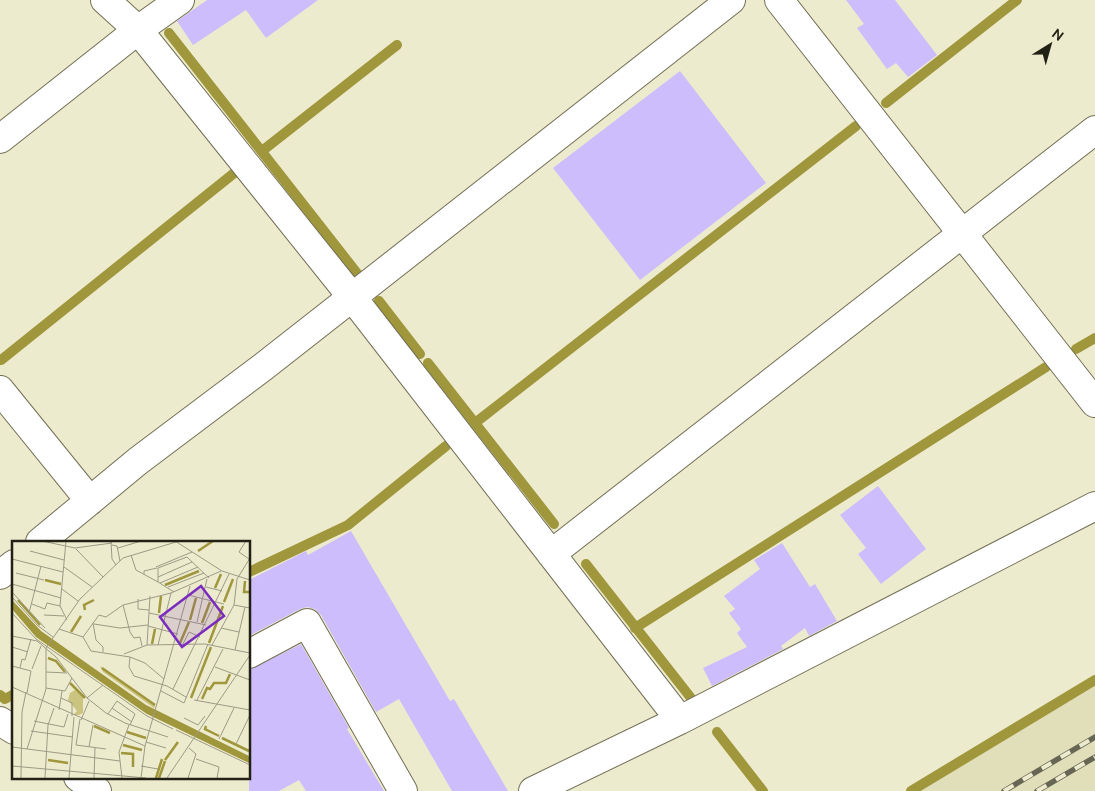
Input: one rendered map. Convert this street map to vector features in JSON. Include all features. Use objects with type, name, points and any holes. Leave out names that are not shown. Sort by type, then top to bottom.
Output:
[{"type":"street","points":[[105,0],[138,30],[352,297],[680,720]]},
{"type":"street","points":[[0,139],[138,30],[180,0]]},
{"type":"street","points":[[41,541],[138,461],[352,297],[731,0]]},
{"type":"street","points":[[780,0],[1095,403]]},
{"type":"street","points":[[551,554],[1095,130]]},
{"type":"street","points":[[0,390],[90,501]]},
{"type":"street","points":[[533,791],[680,720],[1095,506]]},
{"type":"street","points":[[0,575],[12,566]]},
{"type":"street","points":[[250,653],[307,624],[403,791]]},
{"type":"street","points":[[0,720],[12,729]]},
{"type":"street","points":[[79,778],[97,791]]},
{"type":"shaded area","points":[[1095,685],[1095,791],[920,791]]},
{"type":"building","points":[[207,0],[318,0],[266,38],[246,10],[193,45],[177,21]]},
{"type":"building","points":[[846,0],[895,0],[937,55],[908,77],[896,63],[887,69],[857,28],[864,24]]},
{"type":"building","points":[[680,71],[766,183],[640,280],[553,168]]},
{"type":"building","points":[[878,486],[926,549],[881,584],[858,554],[866,548],[840,515]]},
{"type":"building","points":[[351,531],[450,701],[454,699],[508,791],[452,791],[399,699],[376,712],[321,615],[315,609],[307,607],[300,609],[250,635],[250,579],[306,551],[308,555]]},
{"type":"building","points":[[782,543],[810,587],[815,584],[837,621],[809,636],[805,628],[781,646],[783,649],[712,686],[703,668],[747,647],[737,633],[741,629],[729,613],[735,609],[724,596],[760,569],[754,560]]},
{"type":"building","points":[[301,644],[349,728],[347,729],[384,791],[306,791],[299,780],[279,791],[249,791],[250,670]]},
{"type":"waterway","points":[[886,103],[1017,0]]},
{"type":"waterway","points":[[169,33],[360,277]]},
{"type":"waterway","points":[[262,151],[397,45]]},
{"type":"waterway","points":[[475,423],[856,126]]},
{"type":"waterway","points":[[1,360],[238,170]]},
{"type":"waterway","points":[[379,301],[420,354]]},
{"type":"waterway","points":[[1076,349],[1095,338]]},
{"type":"waterway","points":[[428,363],[554,524]]},
{"type":"waterway","points":[[635,628],[1046,367]]},
{"type":"waterway","points":[[250,572],[348,525],[446,446]]},
{"type":"waterway","points":[[586,564],[691,698]]},
{"type":"waterway","points":[[911,791],[1095,680]]},
{"type":"waterway","points":[[0,695],[5,699],[12,695]]},
{"type":"waterway","points":[[717,732],[763,791]]},
{"type":"railway","points":[[1004,791],[1095,737]]},
{"type":"railway","points":[[1037,791],[1095,757]]}]
